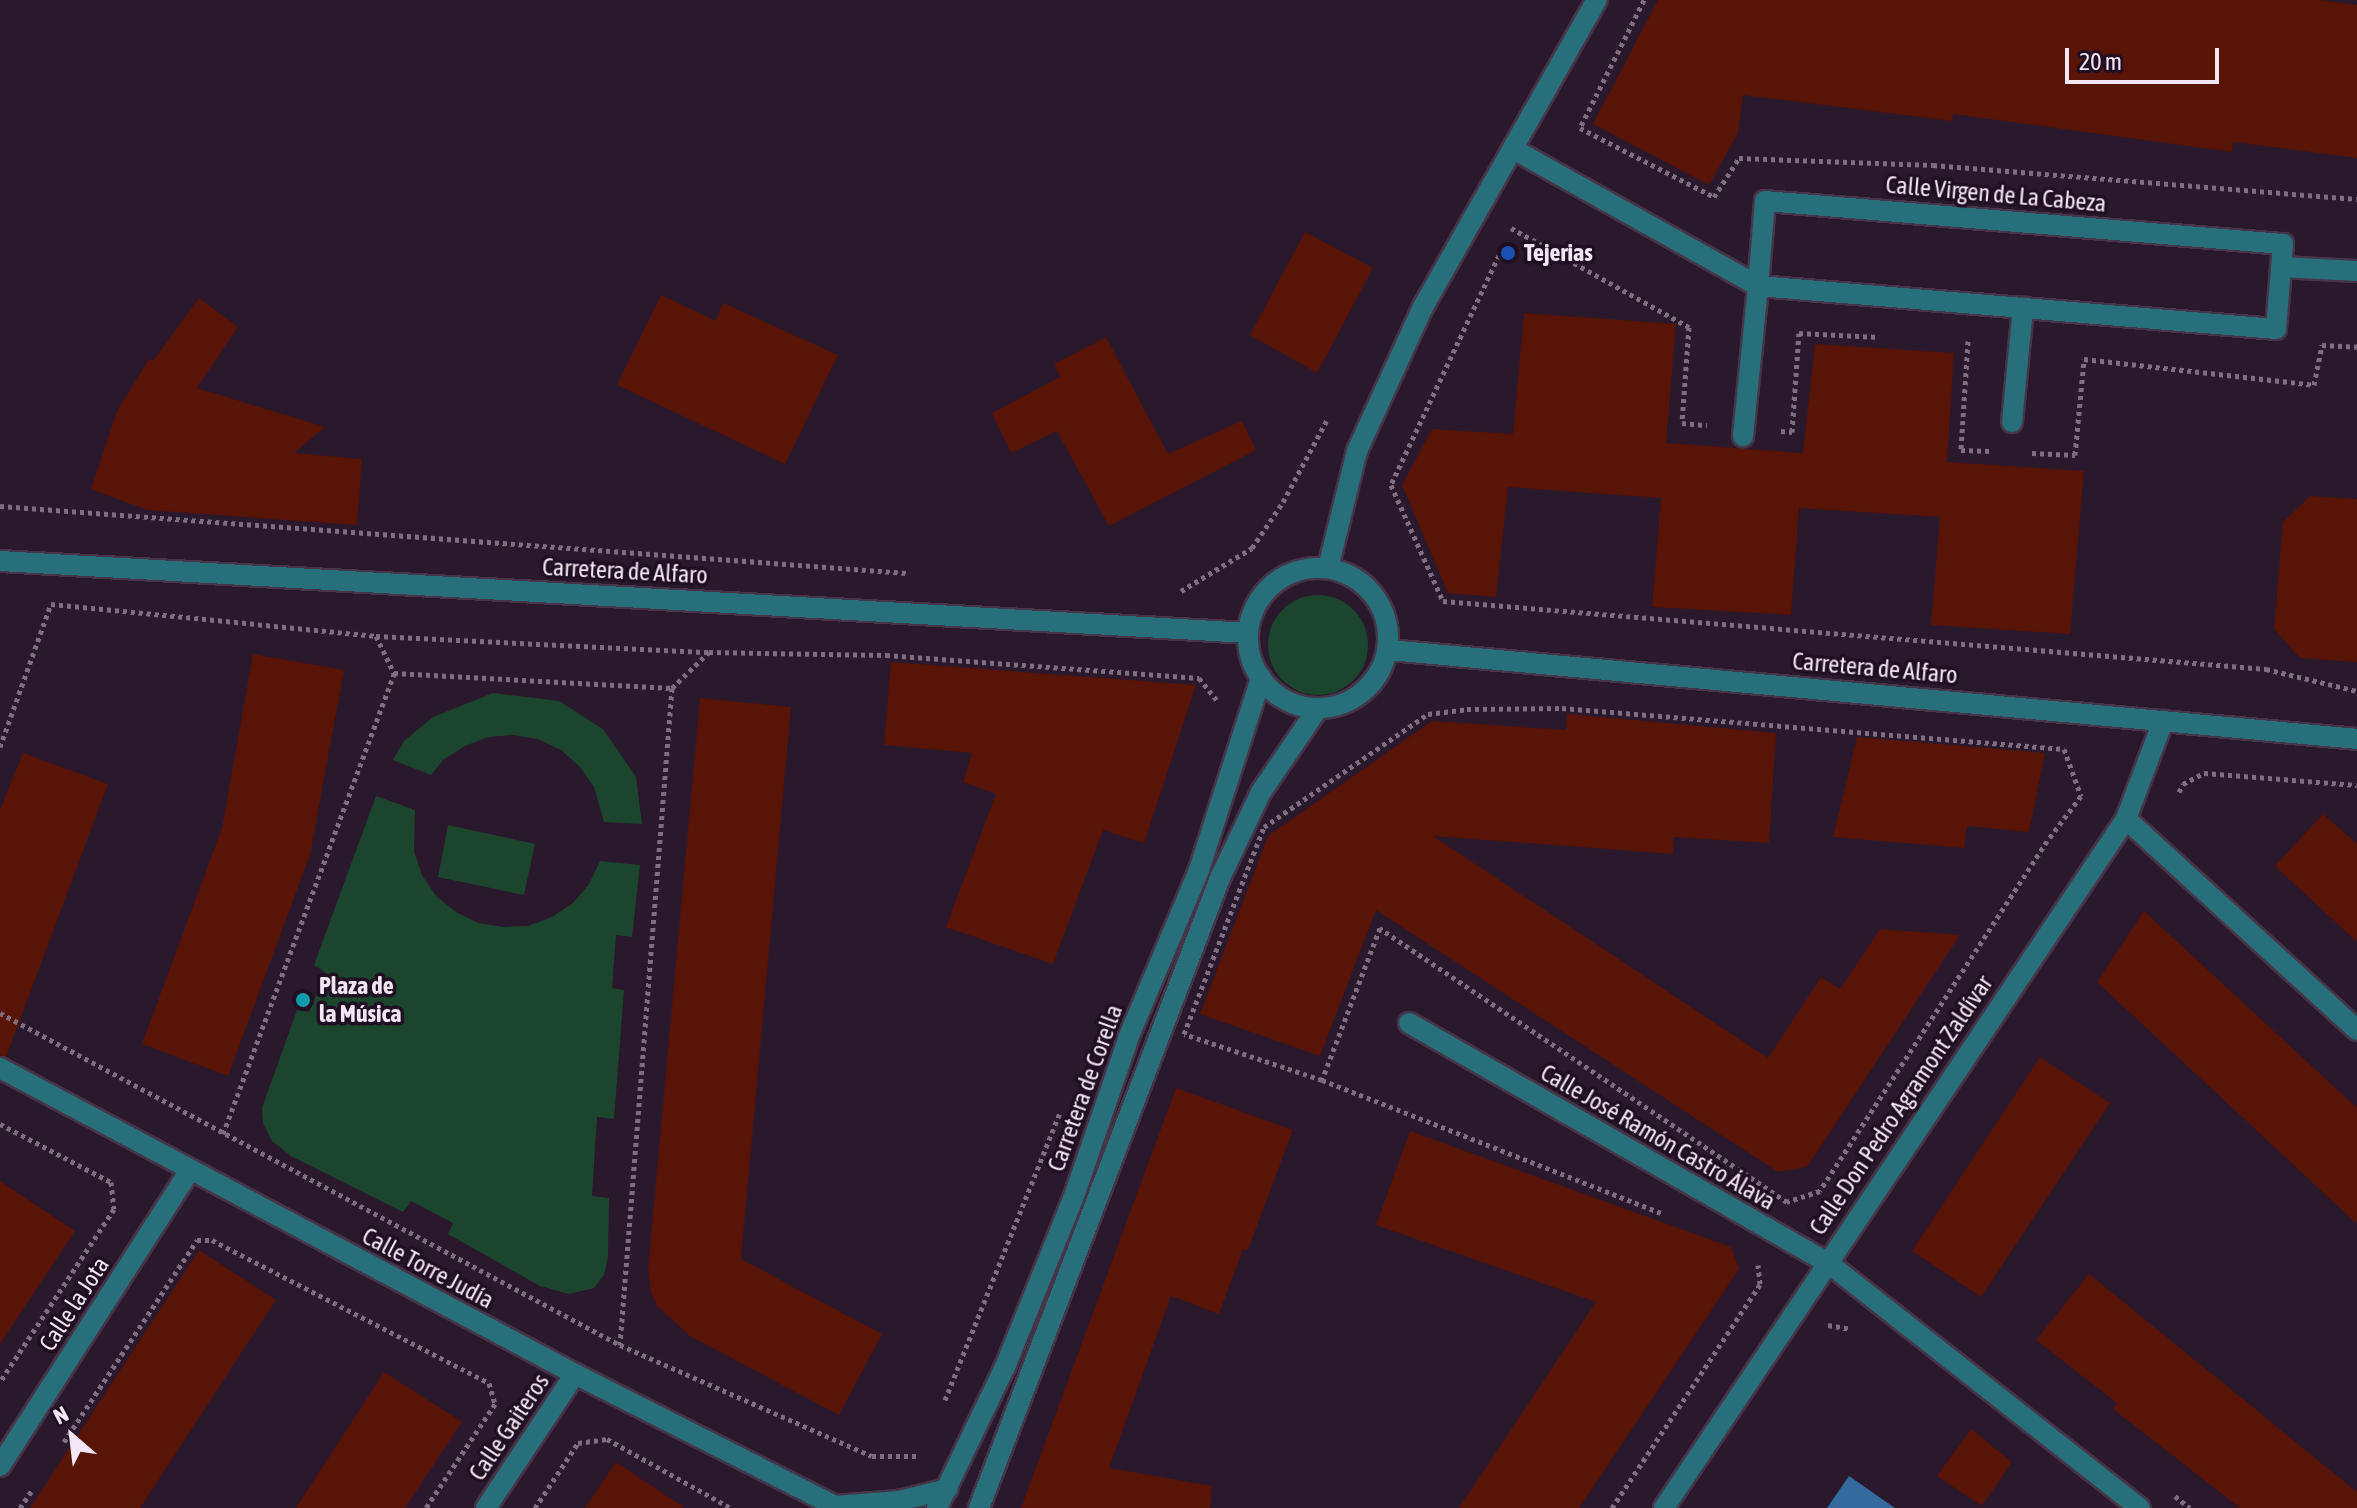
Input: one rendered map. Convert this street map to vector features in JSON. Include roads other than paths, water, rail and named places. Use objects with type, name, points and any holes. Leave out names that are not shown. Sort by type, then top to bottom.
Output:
[{"type":"street","points":[[1328,568],[1357,451],[1423,307],[1597,0]]},
{"type":"street","points":[[1513,149],[1758,286],[2276,329],[2282,267],[2357,271]]},
{"type":"street","name":"Calle Virgen de La Cabeza","points":[[1758,286],[1765,201],[2283,244],[2282,267]]},
{"type":"street","points":[[1744,432],[1758,286]]},
{"type":"street","points":[[2012,422],[2023,308]]},
{"type":"street","name":"Carretera de Alfaro","points":[[0,561],[1247,633]]},
{"type":"street","points":[[1328,568],[1371,588],[1387,617],[1389,650],[1370,687],[1334,708],[1317,710],[1268,688],[1251,662],[1247,633],[1263,593],[1299,569],[1328,568]]},
{"type":"street","name":"Carretera de Alfaro","points":[[1389,650],[2357,739]]},
{"type":"street","name":"Carretera de Corella","points":[[937,1508],[1005,1367],[1073,1199],[1129,1036],[1199,870],[1261,678]]},
{"type":"street","name":"Carretera de Corella","points":[[979,1508],[1242,827],[1261,792],[1317,710]]},
{"type":"street","name":"Calle Don Pedro Agramont Zaldívar","points":[[1664,1508],[2126,819],[2163,721]]},
{"type":"street","points":[[2126,819],[2357,1030]]},
{"type":"street","name":"Calle José Ramón Castro Álava","points":[[1409,1023],[1827,1262],[2140,1508]]},
{"type":"street","name":"Calle Torre Judía","points":[[0,1068],[575,1374],[836,1507],[899,1501],[948,1489]]},
{"type":"street","name":"Calle la Jota","points":[[0,1466],[190,1170]]},
{"type":"street","name":"Calle Gaiteros","points":[[486,1508],[575,1374]]},
{"type":"water","points":[[1849,1476],[1895,1508],[1827,1508]]},
{"type":"place","name":"Tejerias","points":[[1508,253]]},
{"type":"place","name":"Plaza de la Música","points":[[303,1000]]}]
